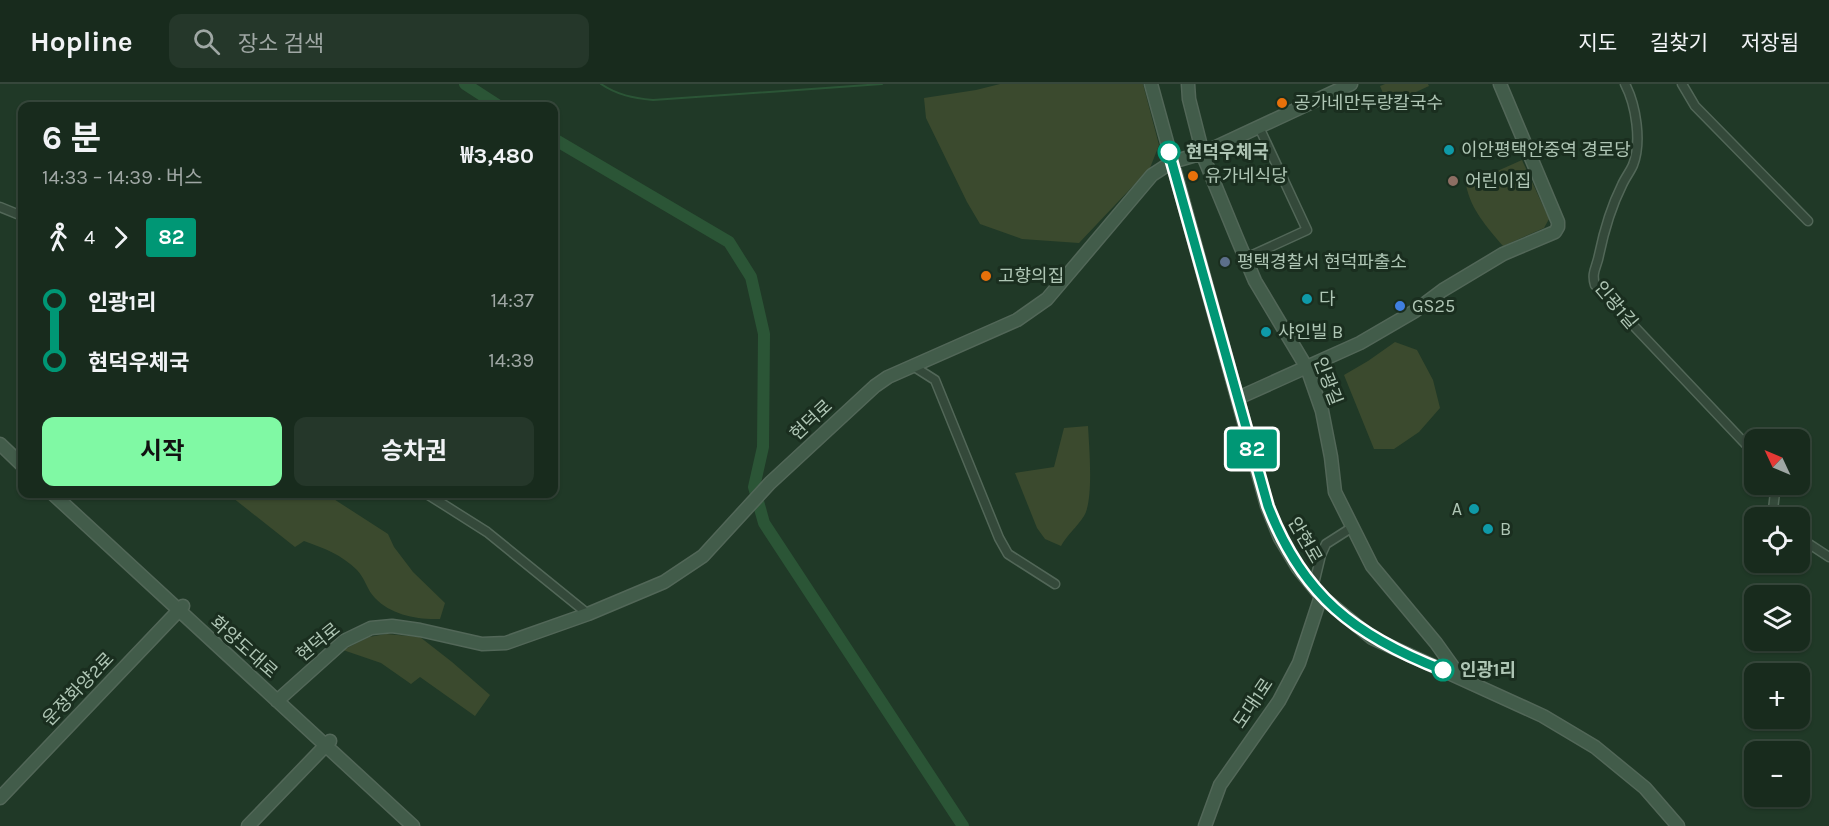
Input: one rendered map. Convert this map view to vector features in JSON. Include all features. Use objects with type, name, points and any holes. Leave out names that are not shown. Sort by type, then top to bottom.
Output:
[{"type":"street","name":"안현로","points":[[1151,84],[1268,506],[1280,538],[1298,568],[1317,592],[1372,638],[1543,716],[1595,747],[1645,788],[1678,826]]},
{"type":"street","name":"인광길","points":[[1188,84],[1189,99],[1203,153],[1255,280],[1307,368],[1322,411],[1335,492],[1351,528],[1372,566],[1436,643],[1456,671],[1456,675]]},
{"type":"street","name":"현덕로","points":[[280,699],[344,640],[371,628],[401,627],[482,644],[506,644],[588,614],[664,582],[717,544],[765,490],[862,397],[888,377],[1017,320],[1047,299],[1152,175],[1172,162],[1203,153],[1351,84]]},
{"type":"street","points":[[1238,398],[1360,343],[1415,311],[1443,290],[1503,254],[1555,232],[1558,222],[1500,84]]},
{"type":"street","name":"인광1길","points":[[1625,84],[1637,128],[1638,141],[1633,164],[1605,229],[1598,260],[1592,274],[1595,285],[1744,442]]},
{"type":"street","points":[[1683,84],[1695,106],[1808,221]]},
{"type":"street","points":[[1246,258],[1307,230],[1259,127]]},
{"type":"street","points":[[0,207],[18,214]]},
{"type":"street","points":[[913,366],[935,380],[999,538],[1008,554],[1054,584]]},
{"type":"street","points":[[0,435],[18,452]]},
{"type":"street","points":[[0,444],[18,461]]},
{"type":"street","name":"화양도대로","points":[[57,498],[421,826]]},
{"type":"street","name":"화양도대로","points":[[67,498],[178,606]]},
{"type":"street","points":[[433,498],[487,532],[588,614]]},
{"type":"street","points":[[1317,592],[1321,555],[1326,544],[1351,528]]},
{"type":"street","points":[[1810,545],[1829,557]]},
{"type":"street","name":"도대1로","points":[[1205,826],[1220,785],[1279,701],[1299,663],[1317,592]]},
{"type":"street","name":"운정화양2로","points":[[0,789],[178,606]]},
{"type":"street","name":"운정화양2로","points":[[0,798],[178,606]]},
{"type":"street","points":[[248,826],[330,745]]},
{"type":"street","points":[[258,826],[330,745]]},
{"type":"street","name":"화양도대로","points":[[330,745],[412,826]]},
{"type":"green space","points":[[1000,84],[1143,84],[1159,145],[1150,168],[1079,243],[1022,239],[980,224],[967,202],[926,118],[924,98]]},
{"type":"green space","points":[[1428,84],[1429,86],[1388,105],[1380,86]]},
{"type":"green space","points":[[1522,160],[1549,219],[1544,228],[1503,246],[1476,210],[1466,185]]},
{"type":"green space","points":[[1395,342],[1417,350],[1433,380],[1440,408],[1419,432],[1394,449],[1374,449],[1344,375]]},
{"type":"green space","points":[[1088,426],[1090,472],[1087,508],[1084,516],[1061,546],[1045,539],[1037,528],[1015,473],[1054,467],[1064,428]]},
{"type":"green space","points":[[233,498],[332,498],[388,534],[394,547],[413,572],[445,603],[440,619],[423,619],[389,609],[375,598],[360,573],[339,556],[304,541],[295,547]]},
{"type":"green space","points":[[386,634],[420,637],[490,695],[475,716],[420,677],[411,684],[381,663],[343,650],[369,637]]},
{"type":"waterway","points":[[465,84],[493,102]]},
{"type":"waterway","points":[[601,84],[613,91],[653,100],[882,84]]},
{"type":"waterway","points":[[558,141],[729,242],[751,277],[764,334],[763,447],[754,487],[764,523],[963,826]]},
{"type":"bus line","name":"82","points":[[1169,152],[1268,506],[1280,538],[1313,588],[1372,638],[1443,670]]},
{"type":"place","name":"공가네만두랑칼국수","points":[[1282,103]]},
{"type":"place","name":"이안평택안중역 경로당","points":[[1449,150]]},
{"type":"place","name":"현덕우체국","points":[[1169,152]]},
{"type":"place","name":"유가네식당","points":[[1193,176]]},
{"type":"place","name":"어린이집","points":[[1453,181]]},
{"type":"place","name":"평택경찰서 현덕파출소","points":[[1225,262]]},
{"type":"place","name":"고향의집","points":[[986,276]]},
{"type":"place","name":"다","points":[[1307,299]]},
{"type":"place","name":"GS25","points":[[1400,306]]},
{"type":"place","name":"샤인빌 B","points":[[1266,332]]},
{"type":"place","name":"A","points":[[1474,509]]},
{"type":"place","name":"B","points":[[1488,529]]},
{"type":"place","name":"인광1리","points":[[1443,670]]}]
